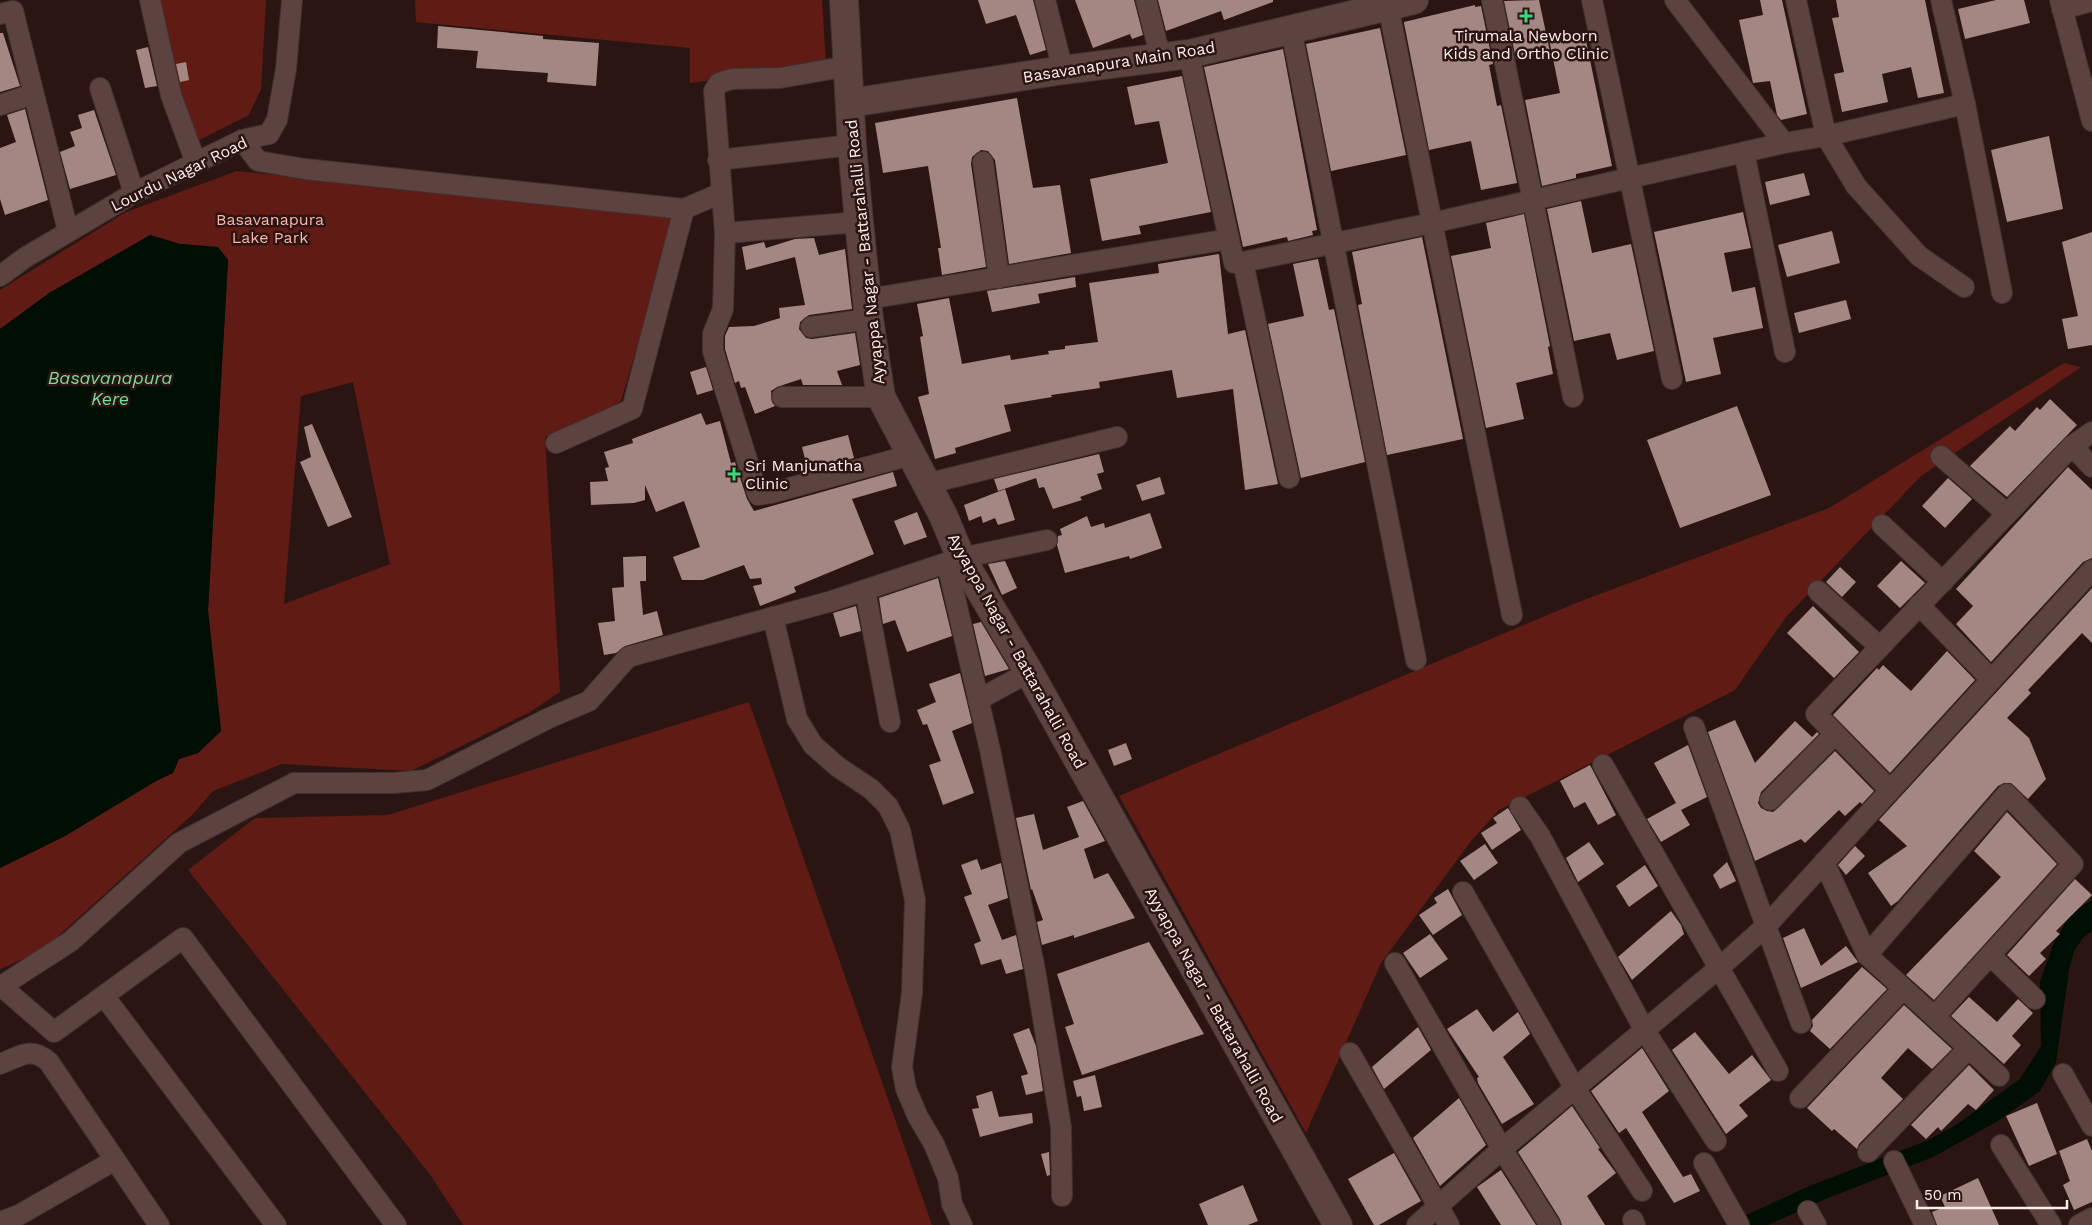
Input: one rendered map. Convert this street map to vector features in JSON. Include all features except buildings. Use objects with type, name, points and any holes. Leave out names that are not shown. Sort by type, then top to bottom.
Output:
[{"type":"main road","name":"Ayyappa Nagar - Battarahalli Road","points":[[844,0],[852,145],[859,222],[881,397],[926,484],[954,561],[1030,672],[1338,1225]]},
{"type":"main road","name":"Basavanapura Main Road","points":[[850,103],[1063,70],[1189,54],[1414,0]]},
{"type":"street","points":[[150,0],[171,95],[196,163]]},
{"type":"street","name":"Lourdu Nagar Road","points":[[0,276],[26,257],[134,193],[242,140],[269,134],[277,120],[286,69],[292,0]]},
{"type":"street","points":[[1045,0],[1063,70]]},
{"type":"street","points":[[1146,0],[1161,59]]},
{"type":"street","points":[[1492,0],[1573,397]]},
{"type":"street","points":[[1592,0],[1672,379]]},
{"type":"street","points":[[1675,0],[1784,143]]},
{"type":"street","points":[[1796,0],[1826,136],[1856,186],[1919,256],[1964,287]]},
{"type":"street","points":[[1941,0],[1965,104],[2002,293]]},
{"type":"street","points":[[2092,1],[2061,4],[2092,121]]},
{"type":"street","points":[[1388,6],[1512,615]]},
{"type":"street","points":[[8,8],[33,94],[68,231]]},
{"type":"street","points":[[1291,29],[1416,660]]},
{"type":"street","points":[[1189,54],[1234,263],[1334,245],[1965,104]]},
{"type":"street","points":[[848,66],[780,78],[732,79],[720,83],[714,91],[713,103],[725,233],[724,309],[713,334],[713,350],[758,494],[771,493],[911,455]]},
{"type":"street","points":[[100,88],[134,193]]},
{"type":"street","points":[[0,105],[33,94]]},
{"type":"street","points":[[242,140],[258,162],[314,170],[684,209],[722,192]]},
{"type":"street","points":[[718,160],[852,145]]},
{"type":"street","points":[[1744,152],[1786,352]]},
{"type":"street","points":[[983,162],[999,278]]},
{"type":"street","points":[[556,443],[632,409],[684,209]]},
{"type":"street","points":[[725,233],[859,222]]},
{"type":"street","points":[[811,327],[869,309],[999,278],[1229,239]]},
{"type":"street","points":[[1244,262],[1289,478]]},
{"type":"street","points":[[782,397],[881,397]]},
{"type":"street","points":[[1890,790],[1816,714],[2072,446],[2092,432]]},
{"type":"street","points":[[926,484],[1117,436]]},
{"type":"street","points":[[2072,446],[2092,467]]},
{"type":"street","points":[[1941,456],[2007,514]]},
{"type":"street","points":[[1882,525],[1943,582]]},
{"type":"street","points":[[396,1225],[183,938],[54,1032],[1,986],[71,941],[179,843],[294,782],[393,783],[427,780],[549,718],[589,701],[628,657],[865,590],[954,561],[1047,540]]},
{"type":"street","points":[[954,561],[978,700],[1036,970],[1061,1127],[1062,1196]]},
{"type":"street","points":[[1417,1225],[1574,1087],[1645,1031],[1766,926],[2092,570]]},
{"type":"street","points":[[865,590],[890,722]]},
{"type":"street","points":[[1818,591],[1880,647]]},
{"type":"street","points":[[1919,605],[1991,680]]},
{"type":"street","points":[[773,617],[797,719],[813,746],[871,789],[888,806],[900,830],[915,900],[912,994],[902,1067],[906,1090],[918,1117],[934,1144],[948,1178],[952,1204],[962,1225]]},
{"type":"street","points":[[978,700],[1030,672]]},
{"type":"street","points":[[1694,726],[1801,1023]]},
{"type":"street","points":[[1770,800],[1835,734]]},
{"type":"street","points":[[1603,766],[1778,1071]]},
{"type":"street","points":[[1868,955],[2007,794],[2073,864],[1935,1016]]},
{"type":"street","points":[[1520,807],[1540,836],[1645,1031],[1716,1141]]},
{"type":"street","points":[[1824,862],[1868,955],[1999,1076]]},
{"type":"street","points":[[1463,892],[1574,1087],[1642,1191]]},
{"type":"street","points":[[1990,955],[2035,1000]]},
{"type":"street","points":[[1395,963],[1502,1149],[1550,1225]]},
{"type":"street","points":[[1800,1098],[1903,989]]},
{"type":"street","points":[[104,996],[276,1225]]},
{"type":"street","points":[[1868,1152],[1969,1048]]},
{"type":"street","points":[[0,1064],[31,1053],[40,1054],[50,1062],[159,1225]]},
{"type":"street","points":[[1350,1053],[1450,1225]]},
{"type":"street","points":[[2063,1074],[2092,1126]]},
{"type":"street","points":[[2001,1144],[2051,1225]]},
{"type":"street","points":[[0,1222],[19,1215],[115,1160]]},
{"type":"street","points":[[1894,1161],[1925,1225]]},
{"type":"street","points":[[1704,1163],[1739,1225]]},
{"type":"street","points":[[2079,1225],[2092,1218]]},
{"type":"green space","points":[[149,0],[266,0],[261,89],[249,115],[181,149],[163,105]]},
{"type":"green space","points":[[415,0],[822,0],[826,65],[690,83],[690,48],[416,22]]},
{"type":"green space","name":"Basavanapura Lake Park","points":[[237,171],[675,218],[621,401],[545,437],[560,692],[530,712],[411,771],[282,764],[213,791],[193,814],[55,939],[32,955],[0,969],[0,868],[65,836],[156,781],[173,773],[179,759],[198,753],[221,731],[208,610],[228,260],[218,247],[180,244],[150,235],[0,329],[0,290],[126,212]],"holes":[[[353,382],[390,564],[284,604],[301,396]]]},
{"type":"green space","points":[[2064,363],[2081,367],[1921,476],[1786,617],[1735,690],[1499,810],[1471,841],[1381,963],[1306,1133],[1119,796],[1576,603],[1829,508]]},
{"type":"green space","points":[[749,702],[932,1225],[463,1225],[429,1173],[188,870],[255,818],[388,815]]},
{"type":"water","name":"Basavanapura Kere","points":[[150,235],[180,244],[218,247],[228,260],[208,610],[221,731],[198,753],[179,759],[173,773],[156,781],[65,836],[0,868],[0,329],[49,293]]},
{"type":"water","points":[[2092,900],[2092,931],[2083,938],[2074,951],[2069,970],[2056,1062],[2040,1091],[1998,1121],[1933,1157],[1828,1198],[1768,1225],[1743,1225],[1740,1218],[1807,1187],[1926,1141],[1956,1125],[2020,1079],[2041,1046],[2040,982],[2053,945],[2070,914]]},
{"type":"place","name":"Tirumala Newborn Kids and Ortho Clinic","points":[[1526,16]]},
{"type":"place","name":"Sri Manjunatha Clinic","points":[[734,474]]}]
